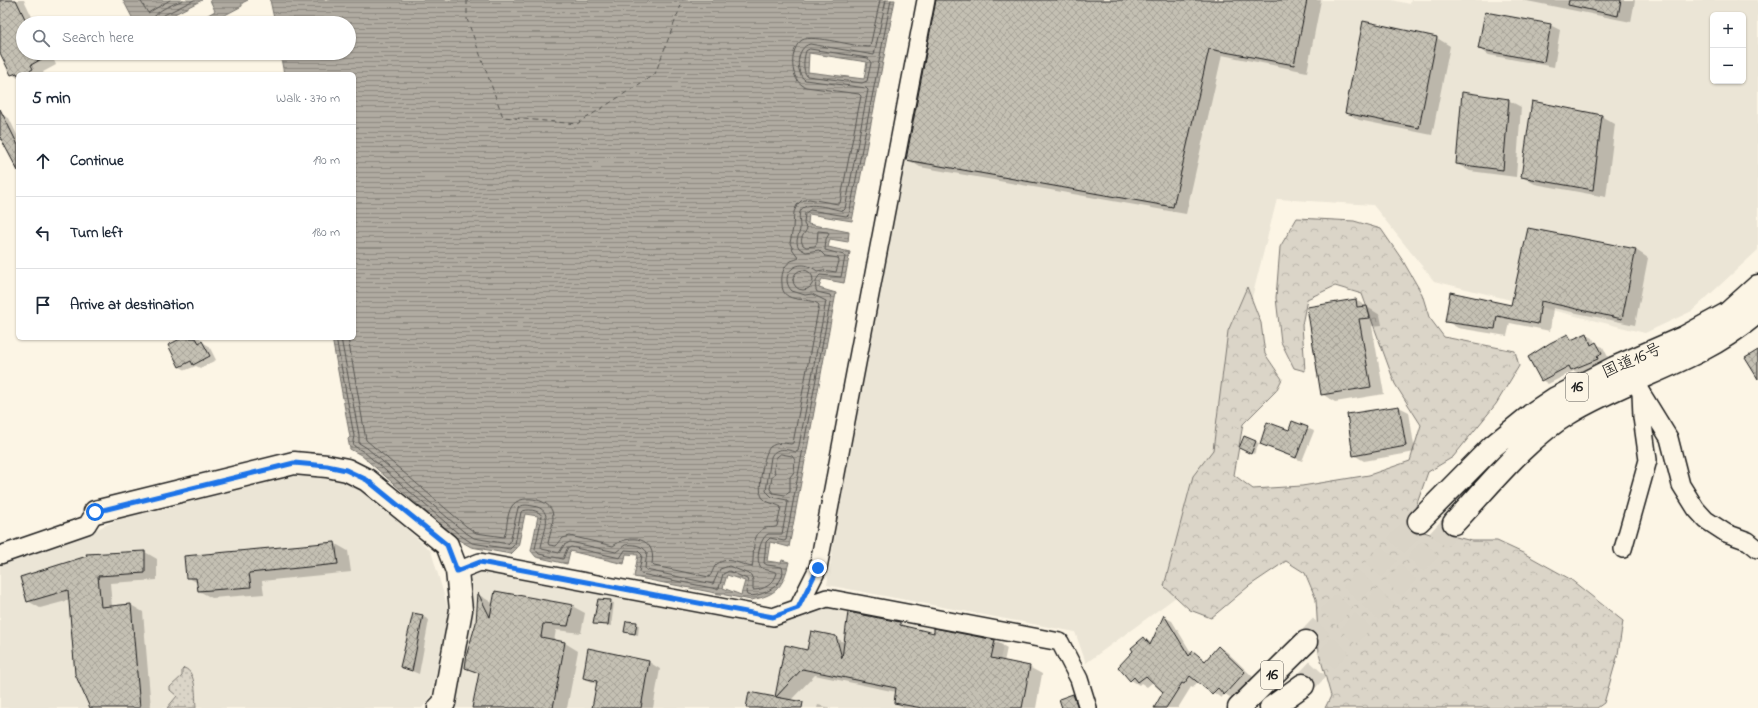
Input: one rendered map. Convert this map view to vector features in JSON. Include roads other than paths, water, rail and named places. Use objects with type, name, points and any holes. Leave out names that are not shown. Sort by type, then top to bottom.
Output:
[{"type":"main road","name":"国道16号","points":[[1420,521],[1478,460],[1535,412],[1556,398],[1636,377],[1686,337],[1727,314],[1758,286]]},
{"type":"main road","name":"国道16号","points":[[1454,523],[1545,429],[1586,403],[1636,377],[1704,349],[1736,330],[1758,312]]},
{"type":"main road","points":[[1478,460],[1496,478]]},
{"type":"main road","points":[[95,512],[294,463],[327,466],[346,470],[367,480],[447,545],[457,571],[461,610],[444,703],[439,708]]},
{"type":"main road","name":"16","points":[[1239,708],[1306,642]]},
{"type":"main road","name":"16","points":[[1271,708],[1303,685]]},
{"type":"street","points":[[798,608],[818,568],[926,0]]},
{"type":"street","points":[[1623,548],[1648,460],[1636,377]]},
{"type":"street","points":[[1636,377],[1669,438],[1681,485],[1696,509],[1706,520],[1726,533],[1748,541],[1758,549]]},
{"type":"street","points":[[0,555],[87,525],[95,512]]},
{"type":"street","points":[[457,571],[480,562],[773,617],[827,598],[1060,642],[1079,679],[1088,708]]},
{"type":"water","points":[[123,0],[202,0],[171,16],[131,16]]},
{"type":"water","points":[[210,0],[248,0],[242,3],[242,6],[223,16],[206,16],[215,11]]},
{"type":"water","points":[[270,0],[895,0],[852,221],[809,214],[808,224],[849,232],[848,242],[830,239],[828,247],[850,252],[844,283],[822,279],[819,288],[836,293],[789,547],[770,542],[767,561],[781,563],[782,560],[789,562],[787,571],[778,588],[767,595],[751,600],[634,577],[638,555],[626,554],[624,564],[570,551],[567,564],[536,557],[531,551],[538,516],[525,514],[518,547],[511,554],[471,547],[457,539],[361,455],[350,449],[348,439],[350,437],[332,340],[356,340],[356,72],[284,72],[281,60],[356,60],[356,16],[273,16]],"holes":[[[809,53],[867,62],[864,79],[808,72]],[[727,575],[745,581],[741,595],[723,588]]]},
{"type":"tunnel","points":[[1306,642],[1419,521]]},
{"type":"tunnel","points":[[1303,685],[1454,523]]}]
